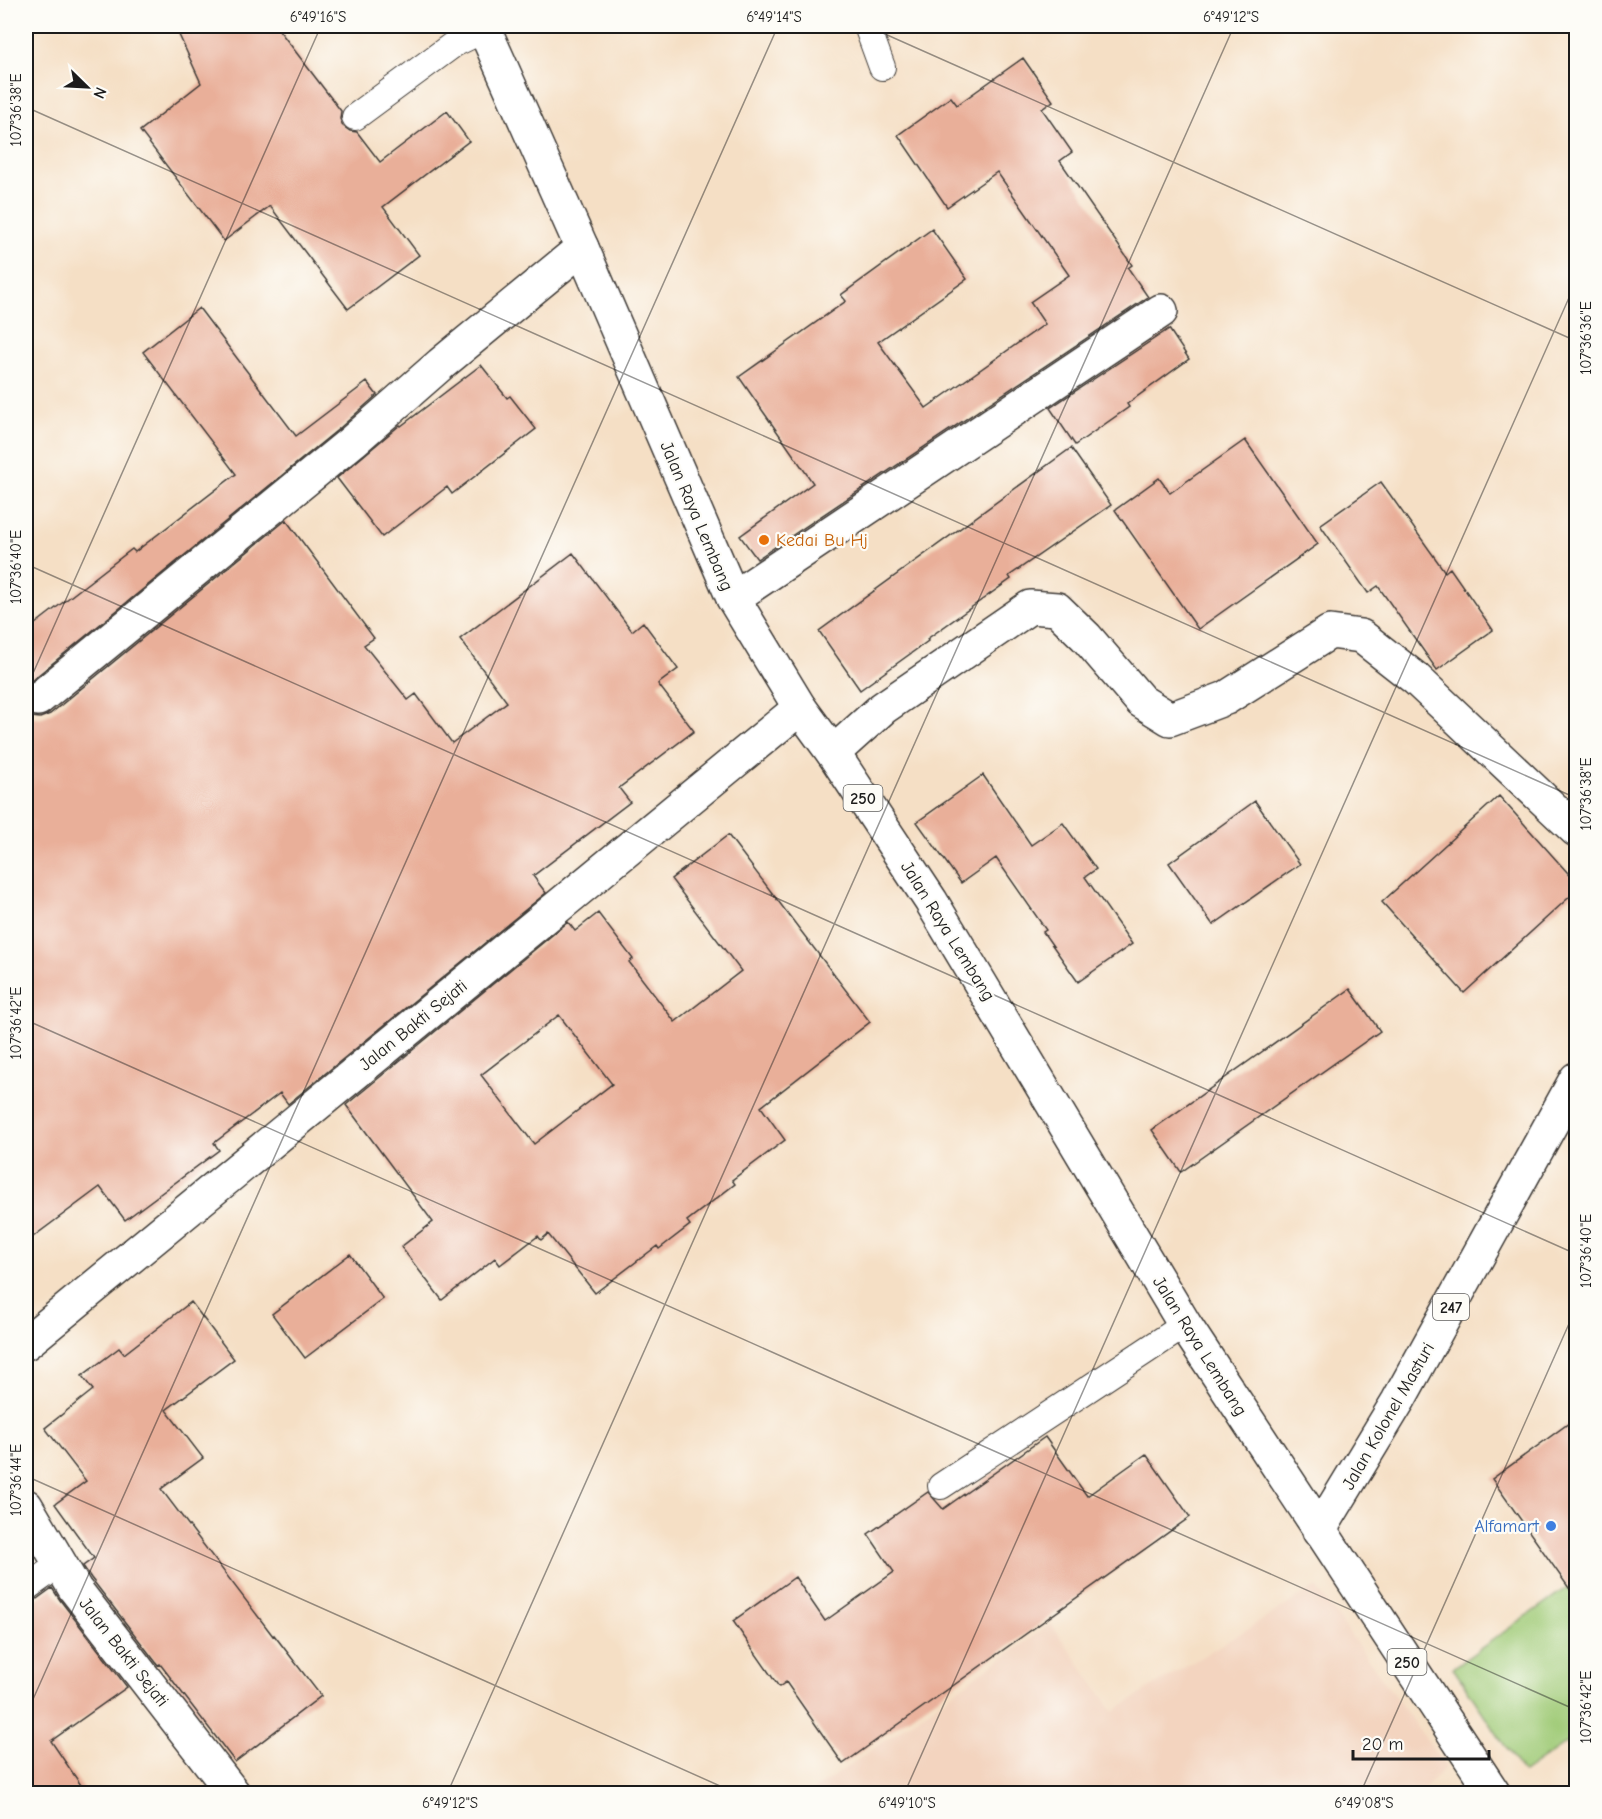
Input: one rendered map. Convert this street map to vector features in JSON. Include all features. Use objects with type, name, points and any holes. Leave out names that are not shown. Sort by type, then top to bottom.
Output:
[{"type":"street","name":"Jalan Raya Lembang","points":[[484,27],[733,598],[800,708],[833,753],[931,901],[1185,1325],[1494,1794]]},
{"type":"street","points":[[38,699],[353,441],[441,364],[582,248]]},
{"type":"street","points":[[733,598],[1161,311]]},
{"type":"street","points":[[833,753],[883,708],[1030,607],[1057,609],[1086,637],[1141,701],[1170,719],[1226,698],[1330,632],[1361,636],[1416,679],[1576,830]]},
{"type":"street","name":"Jalan Bakti Sejati","points":[[26,1343],[800,708]]},
{"type":"street","name":"Jalan Kolonel Masturi","points":[[1319,1531],[1398,1401],[1576,1079]]},
{"type":"street","name":"Jalan Bakti Sejati","points":[[26,1506],[75,1589],[233,1793]]},
{"type":"lane","points":[[867,26],[882,67]]},
{"type":"lane","points":[[355,117],[454,44],[484,27]]},
{"type":"lane","points":[[941,1486],[1185,1325]]},
{"type":"lane","points":[[26,1588],[60,1564]]},
{"type":"shaded area","points":[[1316,1587],[1446,1767],[1419,1793],[810,1793],[1051,1624],[1113,1711]]},
{"type":"green space","points":[[1576,1581],[1576,1736],[1523,1773],[1453,1668]]},
{"type":"building","points":[[175,26],[276,26],[341,111],[340,119],[343,126],[350,131],[357,132],[380,162],[447,111],[469,141],[383,207],[419,255],[348,309],[270,206],[224,241],[140,131],[201,83]]},
{"type":"building","points":[[1023,58],[1053,101],[1042,109],[1072,152],[1060,161],[1132,265],[1128,268],[1148,297],[757,559],[740,536],[813,483],[739,377],[846,301],[841,295],[932,229],[967,279],[878,342],[926,408],[1045,324],[1030,302],[1069,275],[997,172],[947,207],[898,135],[951,97],[957,105]]},
{"type":"building","points":[[199,308],[296,436],[367,382],[377,395],[26,685],[26,631],[132,549],[135,552],[236,474],[143,352]]},
{"type":"building","points":[[1169,329],[1189,359],[1127,404],[1129,407],[1075,445],[1050,408]]},
{"type":"building","points":[[481,365],[536,429],[452,494],[447,487],[382,537],[337,478],[400,425]]},
{"type":"building","points":[[1245,440],[1318,544],[1198,629],[1115,510],[1159,478],[1170,493]]},
{"type":"building","points":[[1071,448],[1111,505],[1009,576],[1011,579],[860,690],[819,631]]},
{"type":"building","points":[[1381,482],[1445,572],[1450,568],[1493,630],[1437,670],[1378,586],[1368,593],[1320,525]]},
{"type":"building","points":[[286,520],[374,638],[364,645],[408,700],[416,694],[452,743],[507,702],[460,639],[573,553],[632,631],[643,622],[678,669],[658,684],[694,731],[619,788],[630,802],[533,876],[546,893],[288,1104],[280,1093],[214,1143],[219,1150],[125,1220],[100,1187],[26,1242],[26,712],[32,717],[40,718],[50,714]]},
{"type":"building","points":[[983,775],[1031,845],[1063,823],[1096,869],[1085,877],[1132,944],[1078,982],[1043,932],[1046,930],[996,858],[961,883],[917,822]]},
{"type":"building","points":[[1499,796],[1576,882],[1576,891],[1464,993],[1382,902]]},
{"type":"building","points":[[1255,801],[1300,864],[1213,925],[1169,863]]},
{"type":"building","points":[[728,835],[870,1022],[761,1107],[785,1140],[732,1180],[735,1184],[687,1221],[690,1225],[659,1249],[657,1246],[595,1293],[548,1234],[541,1240],[538,1236],[500,1265],[495,1258],[442,1300],[401,1247],[433,1222],[346,1105],[568,922],[575,931],[598,913],[633,959],[629,962],[675,1022],[741,971],[671,879]],"holes":[[[559,1015],[612,1084],[534,1144],[481,1075]]]},
{"type":"building","points":[[1350,989],[1380,1031],[1181,1172],[1152,1130]]},
{"type":"building","points":[[350,1254],[383,1299],[305,1358],[272,1314]]},
{"type":"building","points":[[191,1302],[234,1359],[166,1410],[203,1458],[161,1489],[321,1696],[235,1762],[83,1566],[94,1558],[55,1504],[86,1481],[45,1428],[93,1390],[82,1376],[119,1348],[124,1354]]},
{"type":"building","name":"Alfamart","points":[[1576,1418],[1576,1598],[1492,1479]]},
{"type":"building","points":[[1045,1437],[1087,1496],[1146,1454],[1190,1517],[843,1764],[786,1682],[779,1687],[733,1621],[795,1577],[825,1621],[894,1572],[868,1534],[928,1492],[943,1509]]},
{"type":"building","points":[[52,1588],[127,1687],[51,1741],[87,1794],[26,1794],[26,1607]]},
{"type":"place","name":"Kedai Bu Hj","points":[[764,540]]},
{"type":"place","name":"Alfamart","points":[[1551,1526]]}]
